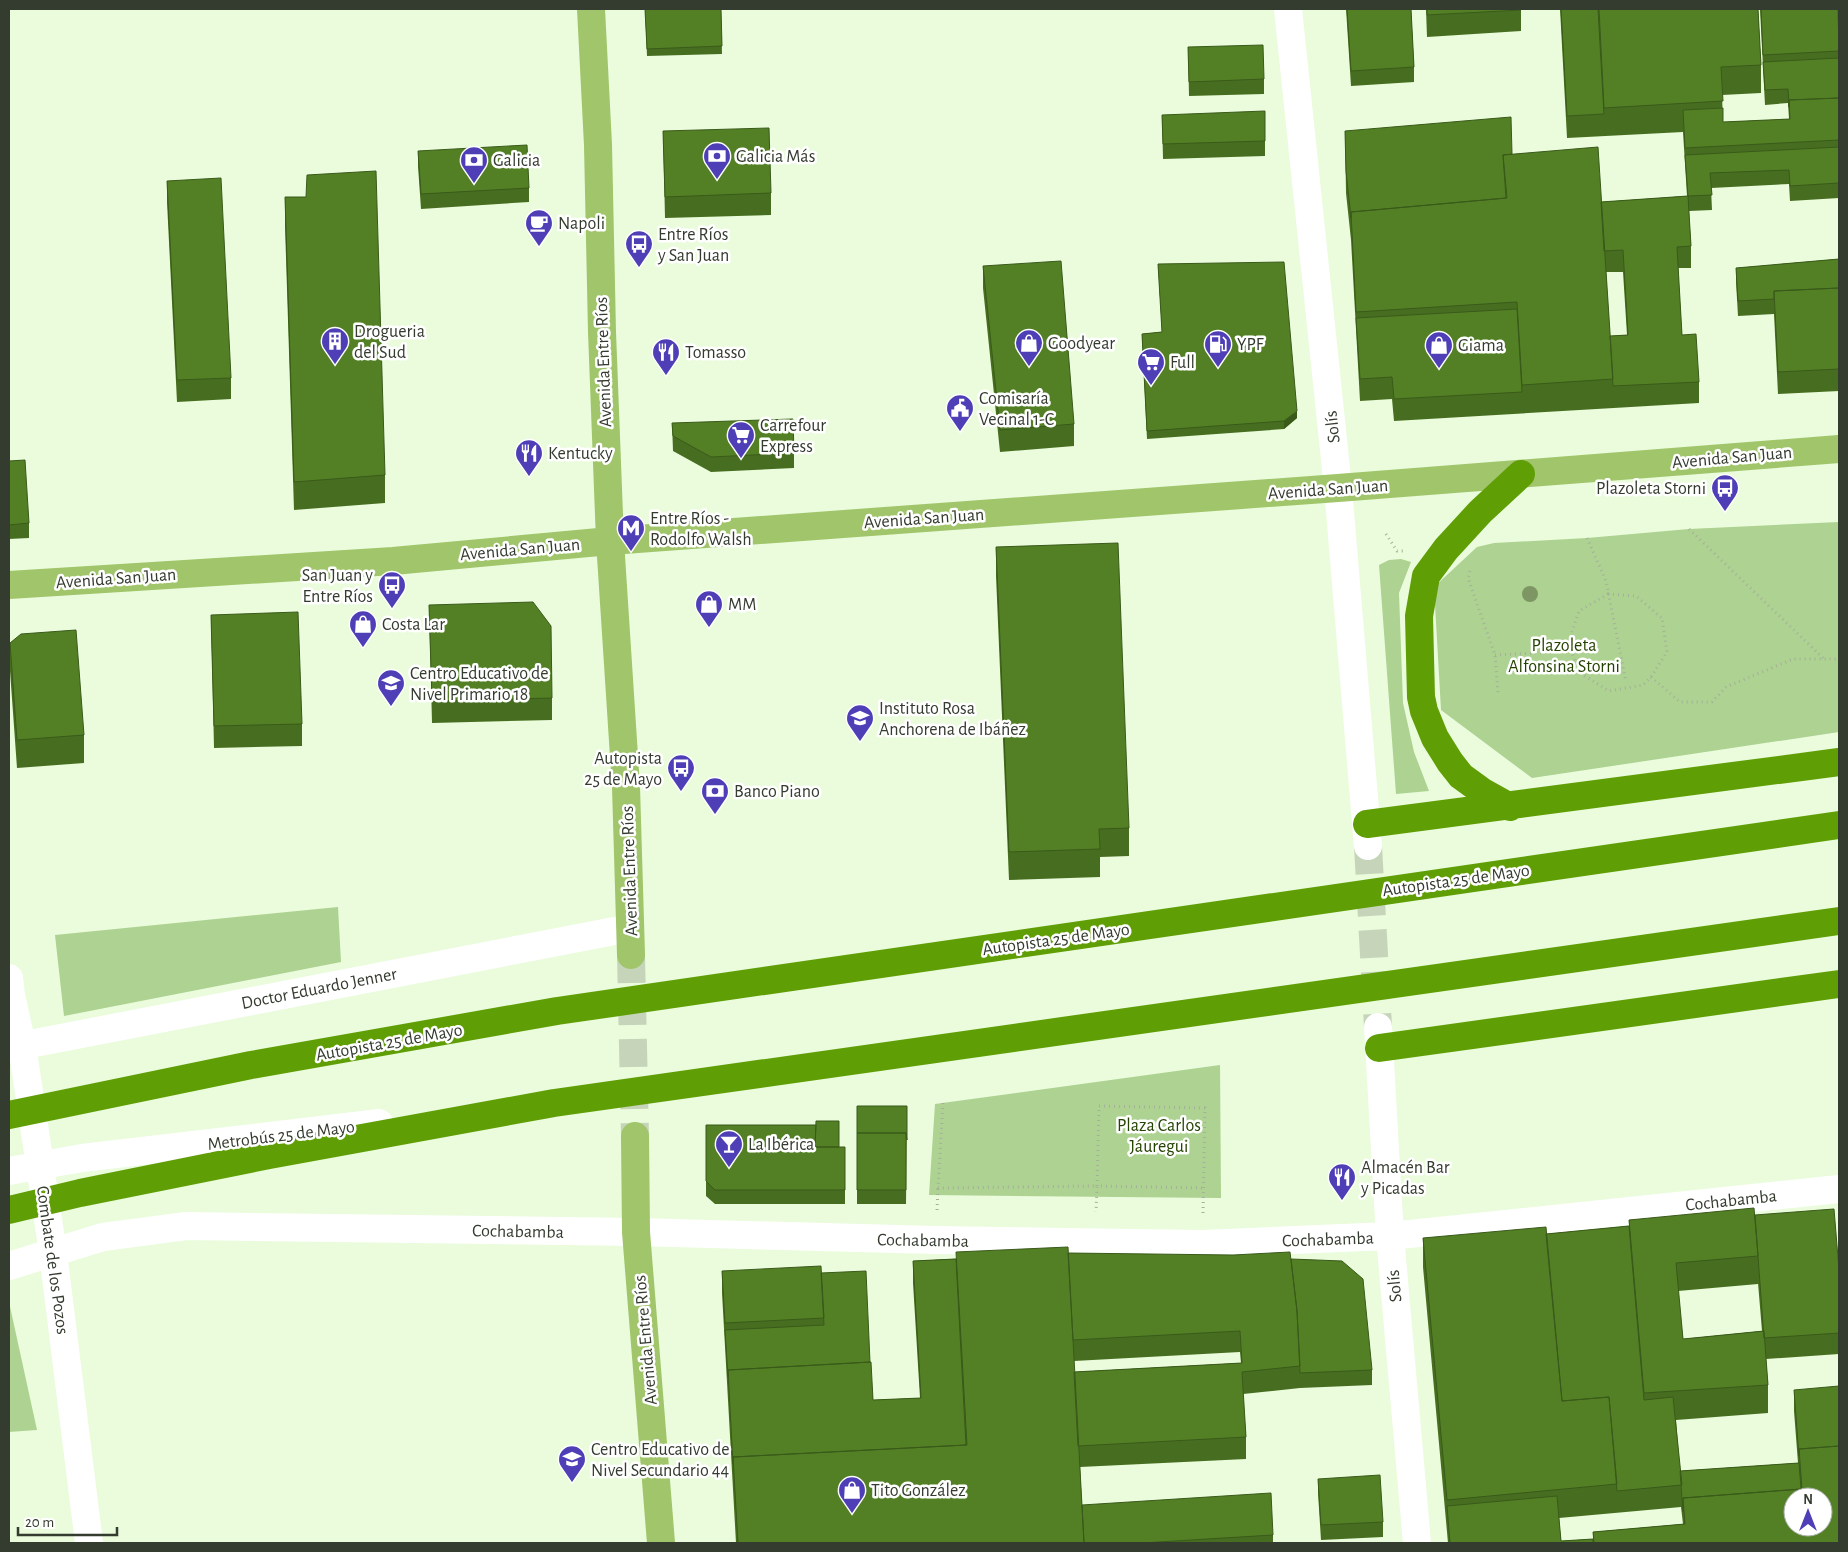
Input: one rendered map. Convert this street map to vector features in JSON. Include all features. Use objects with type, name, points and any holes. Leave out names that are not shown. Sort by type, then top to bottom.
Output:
[{"type":"highway","points":[[1510,807],[1483,792],[1461,776],[1435,738],[1424,712],[1422,697],[1419,616],[1426,576],[1446,549],[1480,512],[1521,474]]},
{"type":"highway","points":[[1368,835],[1510,807],[1839,762]]},
{"type":"highway","name":"Autopista 25 de Mayo","points":[[9,1115],[251,1065],[557,1011],[1839,824]]},
{"type":"highway","points":[[9,1210],[80,1193],[269,1155],[554,1103],[1839,921]]},
{"type":"highway","points":[[1378,1038],[1839,984]]},
{"type":"main road","name":"Avenida Entre Ríos","points":[[591,9],[598,145],[601,314],[610,541],[626,787],[630,941]]},
{"type":"main road","name":"Avenida San Juan","points":[[9,586],[393,561],[610,541],[1839,449]]},
{"type":"main road","name":"Avenida Entre Ríos","points":[[635,1136],[636,1232],[661,1543]]},
{"type":"street","name":"Solís","points":[[1288,9],[1338,488],[1368,835]]},
{"type":"street","name":"Doctor Eduardo Jenner","points":[[15,1046],[630,941]]},
{"type":"street","name":"Combate de los Pozos","points":[[9,978],[15,1046],[53,1253],[89,1543]]},
{"type":"street","name":"Solís","points":[[1378,1038],[1390,1236],[1417,1543]]},
{"type":"street","name":"Metrobús 25 de Mayo","points":[[9,1171],[82,1158],[554,1103]]},
{"type":"street","name":"Cochabamba","points":[[9,1266],[103,1237],[186,1226],[636,1232],[935,1240],[1192,1244],[1390,1236],[1839,1189]]},
{"type":"path","points":[[1689,529],[1823,658]]},
{"type":"path","points":[[1587,538],[1606,581],[1626,682]]},
{"type":"path","points":[[1473,563],[1468,578],[1495,655],[1498,693]]},
{"type":"path","points":[[1608,594],[1636,596],[1662,618],[1667,652],[1651,677],[1642,685],[1609,690],[1580,674],[1572,652],[1568,643],[1579,611],[1608,594]]},
{"type":"path","points":[[1495,655],[1572,652]]},
{"type":"path","points":[[1651,677],[1680,702],[1712,702],[1726,687],[1793,659],[1839,659]]},
{"type":"path","points":[[942,1103],[938,1188],[1097,1186],[1204,1188],[1205,1108],[1098,1106],[1097,1186]]},
{"type":"green space","name":"Plazoleta Alfonsina Storni","points":[[1839,522],[1839,732],[1532,778],[1441,710],[1434,587],[1477,547],[1494,543],[1587,538],[1689,529]]},
{"type":"green space","points":[[1401,559],[1411,562],[1399,593],[1403,703],[1414,752],[1429,791],[1396,794],[1379,565],[1389,560]]},
{"type":"green space","points":[[338,907],[341,962],[64,1016],[55,935]]},
{"type":"green space","name":"Plaza Carlos Jáuregui","points":[[1220,1065],[1221,1198],[929,1195],[935,1104]]},
{"type":"green space","points":[[9,1302],[37,1430],[9,1432]]},
{"type":"building","points":[[645,9],[721,9],[722,46],[647,49]]},
{"type":"building","points":[[1347,9],[1411,9],[1414,67],[1351,71]]},
{"type":"building","points":[[1427,9],[1521,9],[1521,10],[1427,15]]},
{"type":"building","points":[[1561,9],[1598,9],[1604,114],[1567,116]]},
{"type":"building","points":[[1599,9],[1758,9],[1761,65],[1721,67],[1723,101],[1604,108]]},
{"type":"building","points":[[1761,9],[1838,9],[1839,51],[1763,55]]},
{"type":"building","points":[[1263,45],[1264,79],[1189,82],[1188,47]]},
{"type":"building","points":[[1839,58],[1839,98],[1789,100],[1789,107],[1788,89],[1765,90],[1763,62]]},
{"type":"building","points":[[1839,98],[1839,140],[1685,148],[1683,110],[1723,108],[1723,122],[1790,119],[1789,100]]},
{"type":"building","points":[[1265,111],[1265,141],[1163,144],[1162,115]]},
{"type":"building","points":[[1511,117],[1512,154],[1503,155],[1506,198],[1351,212],[1351,218],[1346,171],[1345,131]]},
{"type":"building","name":"Galicia Más","points":[[769,128],[771,193],[665,197],[663,131]]},
{"type":"building","name":"Galicia","points":[[527,145],[529,188],[421,194],[418,151]]},
{"type":"building","points":[[1598,147],[1613,379],[1522,385],[1517,302],[1356,312],[1351,212],[1507,198],[1503,155]]},
{"type":"building","points":[[1839,147],[1839,183],[1790,186],[1789,170],[1710,173],[1712,195],[1688,196],[1685,155]]},
{"type":"building","name":"Drogueria del Sud","points":[[376,171],[385,475],[294,482],[285,197],[306,197],[307,175]]},
{"type":"building","points":[[221,178],[231,378],[177,380],[167,181]]},
{"type":"building","points":[[1688,196],[1691,246],[1677,247],[1682,335],[1696,334],[1699,382],[1613,386],[1610,336],[1628,335],[1623,250],[1604,251],[1601,202]]},
{"type":"building","points":[[1839,259],[1839,288],[1774,291],[1774,299],[1738,301],[1736,268]]},
{"type":"building","name":"Goodyear","points":[[1061,261],[1074,424],[1000,430],[983,266]]},
{"type":"building","points":[[1284,262],[1297,411],[1284,421],[1147,431],[1142,334],[1162,332],[1158,264]]},
{"type":"building","points":[[1839,288],[1839,369],[1778,372],[1774,291]]},
{"type":"building","name":"Giama","points":[[1517,309],[1522,392],[1394,399],[1392,377],[1360,379],[1356,318]]},
{"type":"building","points":[[793,419],[794,453],[711,457],[673,436],[672,423]]},
{"type":"building","points":[[25,460],[29,523],[9,525],[9,461]]},
{"type":"building","points":[[1118,543],[1129,828],[1099,829],[1100,849],[1009,852],[996,547]]},
{"type":"building","points":[[533,602],[551,626],[552,698],[432,701],[429,605]]},
{"type":"building","points":[[298,612],[302,724],[214,726],[211,615]]},
{"type":"building","points":[[76,630],[84,735],[17,740],[10,643],[21,634]]},
{"type":"building","points":[[857,1106],[907,1106],[907,1140],[906,1133],[857,1133]]},
{"type":"building","points":[[816,1121],[839,1121],[839,1147],[815,1147]]},
{"type":"building","points":[[706,1125],[816,1125],[815,1147],[845,1147],[845,1190],[715,1190],[706,1181]]},
{"type":"building","points":[[857,1133],[906,1133],[906,1190],[857,1190]]},
{"type":"building","points":[[1754,1208],[1758,1256],[1676,1263],[1683,1339],[1764,1331],[1768,1385],[1644,1393],[1629,1220]]},
{"type":"building","points":[[1834,1209],[1839,1270],[1839,1333],[1764,1338],[1755,1215]]},
{"type":"building","points":[[1629,1226],[1644,1400],[1673,1397],[1682,1485],[1617,1491],[1609,1397],[1562,1401],[1546,1234]]},
{"type":"building","points":[[1546,1227],[1562,1401],[1609,1397],[1617,1484],[1447,1500],[1423,1238]]},
{"type":"building","points":[[1068,1247],[1084,1543],[738,1543],[733,1457],[967,1445],[956,1252]]},
{"type":"building","points":[[1290,1252],[1297,1311],[1300,1366],[1242,1372],[1246,1437],[1078,1446],[1074,1372],[1242,1363],[1240,1331],[1073,1340],[1068,1253],[1233,1255]]},
{"type":"building","points":[[956,1259],[966,1445],[733,1457],[733,1464],[728,1370],[871,1362],[873,1400],[921,1398],[913,1261]]},
{"type":"building","points":[[1291,1259],[1342,1261],[1363,1279],[1372,1370],[1300,1373],[1297,1311]]},
{"type":"building","points":[[821,1266],[824,1318],[725,1323],[722,1271]]},
{"type":"building","points":[[866,1271],[870,1362],[728,1370],[728,1377],[725,1330],[824,1325],[821,1273]]},
{"type":"building","points":[[1839,1386],[1839,1446],[1799,1449],[1799,1456],[1794,1390]]},
{"type":"building","points":[[1839,1446],[1839,1543],[1594,1543],[1593,1532],[1685,1524],[1683,1498],[1783,1490],[1783,1537],[1833,1537],[1833,1487],[1802,1487],[1799,1449]]},
{"type":"building","points":[[1799,1463],[1801,1487],[1783,1487],[1783,1490],[1683,1498],[1683,1512],[1680,1471]]},
{"type":"building","points":[[1380,1475],[1383,1522],[1321,1525],[1318,1479]]},
{"type":"building","points":[[1271,1493],[1273,1535],[1142,1543],[1084,1543],[1082,1505]]},
{"type":"building","points":[[1557,1496],[1561,1541],[1593,1539],[1593,1543],[1450,1543],[1447,1506]]},
{"type":"tunnel","points":[[1368,846],[1378,1027]]},
{"type":"tunnel","points":[[631,955],[635,1136]]},
{"type":"place","name":"Galicia Más","points":[[717,180]]},
{"type":"place","name":"Galicia","points":[[474,184]]},
{"type":"place","name":"Napoli","points":[[539,247]]},
{"type":"place","name":"Entre Ríos y San Juan","points":[[639,268]]},
{"type":"place","name":"Drogueria del Sud","points":[[335,365]]},
{"type":"place","name":"Goodyear","points":[[1029,367]]},
{"type":"place","name":"YPF","points":[[1218,368]]},
{"type":"place","name":"Giama","points":[[1439,369]]},
{"type":"place","name":"Tomasso","points":[[666,376]]},
{"type":"place","name":"Full","points":[[1151,386]]},
{"type":"place","name":"Comisaría Vecinal 1-C","points":[[960,432]]},
{"type":"place","name":"Carrefour Express","points":[[741,459]]},
{"type":"place","name":"Kentucky","points":[[529,477]]},
{"type":"place","name":"Plazoleta Storni","points":[[1725,512]]},
{"type":"place","name":"Entre Ríos - Rodolfo Walsh","points":[[631,552]]},
{"type":"place","name":"San Juan y Entre Ríos","points":[[392,609]]},
{"type":"place","name":"MM","points":[[709,628]]},
{"type":"place","name":"Costa Lar","points":[[363,648]]},
{"type":"place","name":"Centro Educativo de Nivel Primario 18","points":[[391,707]]},
{"type":"place","name":"Instituto Rosa Anchorena de Ibáñez","points":[[860,742]]},
{"type":"place","name":"Autopista 25 de Mayo","points":[[681,792]]},
{"type":"place","name":"Banco Piano","points":[[715,815]]},
{"type":"place","name":"La Ibérica","points":[[729,1168]]},
{"type":"place","name":"Almacén Bar y Picadas","points":[[1342,1201]]},
{"type":"place","name":"Centro Educativo de Nivel Secundario 44","points":[[572,1483]]},
{"type":"place","name":"Tito González","points":[[852,1514]]}]
